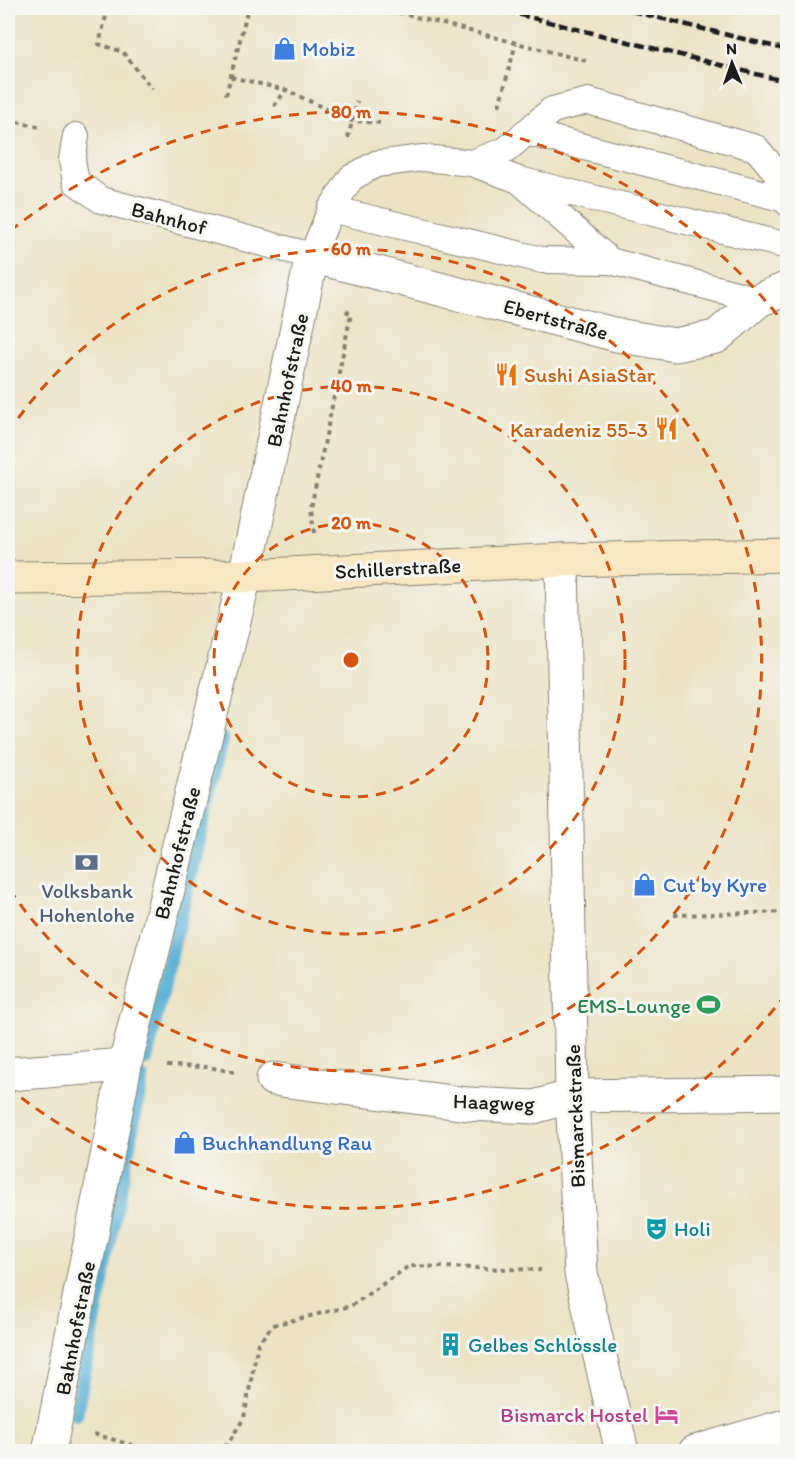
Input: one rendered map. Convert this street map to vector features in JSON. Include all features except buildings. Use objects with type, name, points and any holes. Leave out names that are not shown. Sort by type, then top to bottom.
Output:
[{"type":"main road","name":"Schillerstraße","points":[[8,578],[244,576],[562,560],[788,555]]},
{"type":"street","name":"Ebertstraße","points":[[310,271],[675,345],[716,337],[773,294]]},
{"type":"street","name":"Bahnhofstraße","points":[[53,1437],[125,1065],[244,576],[310,271]]},
{"type":"street","name":"Bismarckstraße","points":[[562,560],[572,1096],[581,1273],[622,1452]]},
{"type":"street","points":[[8,1074],[125,1065]]},
{"type":"street","name":"Haagweg","points":[[273,1079],[468,1104],[534,1107],[572,1096],[788,1093]]},
{"type":"street","points":[[695,1452],[788,1425]]},
{"type":"lane","points":[[472,163],[506,150],[552,110],[588,101],[756,148],[776,172],[786,201]]},
{"type":"lane","points":[[526,132],[786,201]]},
{"type":"lane","name":"Bahnhof","points":[[76,136],[72,160],[76,182],[101,200],[310,271]]},
{"type":"lane","points":[[310,271],[331,209],[351,178],[376,164],[423,158],[472,163],[519,180],[788,246]]},
{"type":"lane","points":[[519,180],[610,261]]},
{"type":"lane","points":[[331,209],[542,260],[610,261],[773,294]]},
{"type":"path","points":[[99,8],[108,9],[99,44],[123,52],[152,89]]},
{"type":"path","points":[[226,95],[248,8]]},
{"type":"path","points":[[381,8],[597,64]]},
{"type":"path","points":[[499,109],[516,43]]},
{"type":"path","points":[[231,77],[286,90],[351,122],[395,124]]},
{"type":"path","points":[[274,106],[286,90]]},
{"type":"path","points":[[352,117],[357,101]]},
{"type":"path","points":[[310,271],[351,314],[311,508],[320,572]]},
{"type":"path","points":[[674,915],[788,912]]},
{"type":"path","points":[[161,1066],[208,1067],[273,1079]]},
{"type":"path","points":[[207,1452],[227,1445],[244,1418],[258,1343],[273,1325],[351,1306],[409,1266],[581,1273]]},
{"type":"path","points":[[53,1437],[169,1452]]},
{"type":"waterway","points":[[146,1060],[222,739]]},
{"type":"waterway","points":[[76,1414],[142,1078]]},
{"type":"railway","points":[[493,8],[788,82]]},
{"type":"railway","points":[[619,8],[788,50]]},
{"type":"place","name":"Mobiz","points":[[284,48]]},
{"type":"place","name":"Sushi AsiaStar","points":[[506,374]]},
{"type":"place","name":"Karadeniz 55-3","points":[[666,429]]},
{"type":"place","name":"Volksbank Hohenlohe","points":[[87,862]]},
{"type":"place","name":"Cut by Kyre","points":[[645,884]]},
{"type":"place","name":"EMS-Lounge","points":[[709,1005]]},
{"type":"place","name":"Buchhandlung Rau","points":[[184,1142]]},
{"type":"place","name":"Holi","points":[[656,1228]]},
{"type":"place","name":"Gelbes Schlössle","points":[[450,1344]]},
{"type":"place","name":"Bismarck Hostel","points":[[666,1414]]}]
